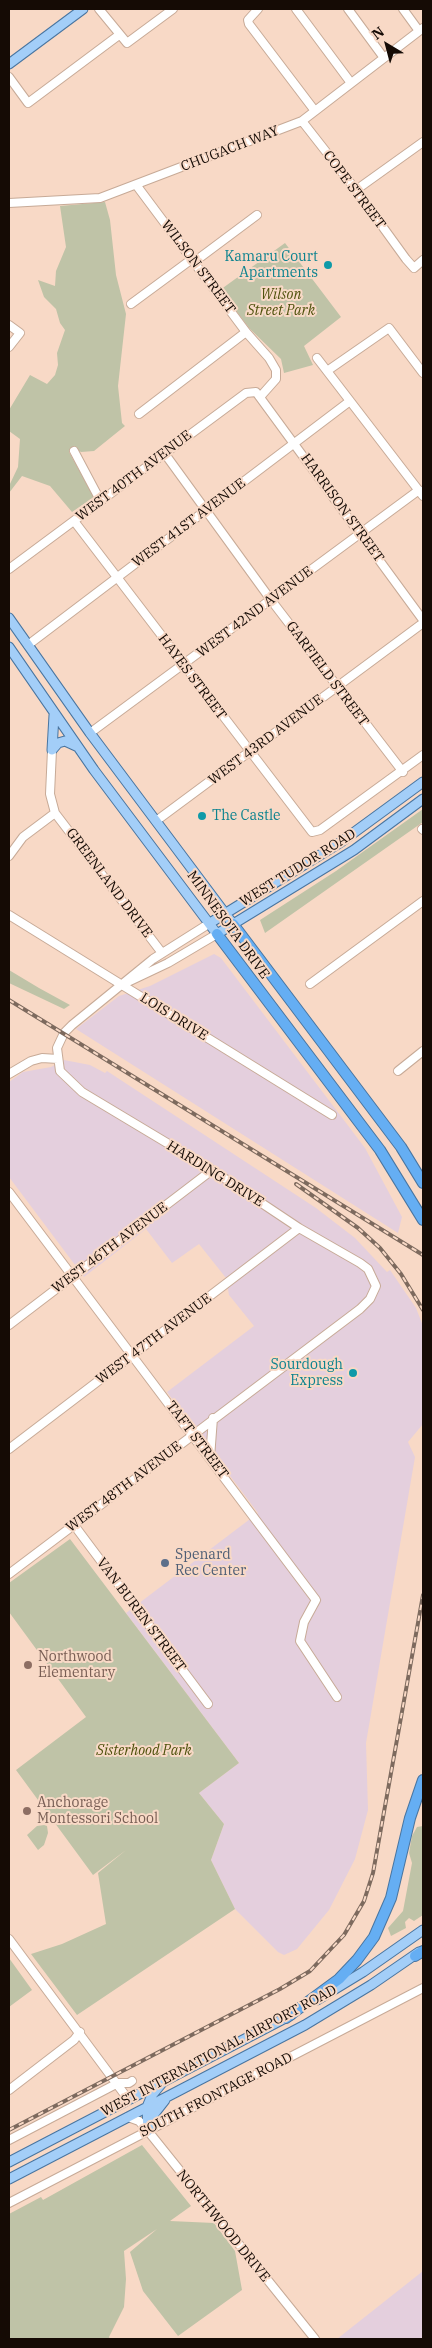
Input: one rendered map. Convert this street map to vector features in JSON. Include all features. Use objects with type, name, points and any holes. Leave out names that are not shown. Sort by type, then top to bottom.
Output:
[{"type":"highway","name":"MINNESOTA DRIVE","points":[[233,924],[401,1147],[423,1183]]},
{"type":"highway","name":"MINNESOTA DRIVE","points":[[217,934],[380,1150],[423,1220]]},
{"type":"highway","points":[[286,2018],[343,1975],[357,1960],[374,1936],[391,1898],[410,1818],[423,1780]]},
{"type":"main road","points":[[9,64],[83,9]]},
{"type":"main road","name":"MINNESOTA DRIVE","points":[[9,618],[90,733],[233,924]]},
{"type":"main road","name":"MINNESOTA DRIVE","points":[[9,647],[53,713],[217,934]]},
{"type":"main road","points":[[52,750],[55,732],[53,713]]},
{"type":"main road","points":[[52,750],[58,744],[65,742],[78,747]]},
{"type":"main road","name":"WEST TUDOR ROAD","points":[[210,923],[341,842],[423,782]]},
{"type":"main road","name":"WEST TUDOR ROAD","points":[[217,934],[354,850],[423,800]]},
{"type":"main road","name":"WEST INTERNATIONAL AIRPORT ROAD","points":[[9,2162],[286,2018],[363,1972],[423,1930]]},
{"type":"main road","name":"WEST INTERNATIONAL AIRPORT ROAD","points":[[9,2179],[328,2012],[420,1952]]},
{"type":"main road","points":[[148,2131],[147,2107],[154,2092],[168,2078]]},
{"type":"main road","points":[[148,2131],[158,2107],[179,2090]]},
{"type":"street","points":[[100,9],[127,43],[173,9]]},
{"type":"street","points":[[258,9],[248,20],[249,24],[315,111]]},
{"type":"street","points":[[296,9],[351,84]]},
{"type":"street","points":[[348,9],[384,58]]},
{"type":"street","points":[[403,9],[421,29]]},
{"type":"street","name":"CHUGACH WAY","points":[[9,203],[100,198],[137,186],[302,121],[421,29]]},
{"type":"street","points":[[9,76],[28,103],[119,35]]},
{"type":"street","name":"COPE STREET","points":[[302,121],[356,190],[406,260],[414,268],[423,260]]},
{"type":"street","points":[[356,190],[423,142]]},
{"type":"street","name":"WILSON STREET","points":[[137,186],[246,332],[269,358],[276,370],[276,379],[260,397]]},
{"type":"street","points":[[130,304],[257,215]]},
{"type":"street","points":[[9,325],[20,333],[9,347]]},
{"type":"street","points":[[327,371],[389,328],[423,374]]},
{"type":"street","points":[[138,414],[246,332]]},
{"type":"street","points":[[316,358],[421,493]]},
{"type":"street","name":"WEST 40TH AVENUE","points":[[9,569],[246,393],[256,392],[260,397]]},
{"type":"street","name":"HARRISON STREET","points":[[260,397],[361,533],[423,621]]},
{"type":"street","name":"WEST 41ST AVENUE","points":[[28,645],[350,401]]},
{"type":"street","points":[[74,451],[100,500]]},
{"type":"street","name":"GARFIELD STREET","points":[[165,454],[271,600],[403,772]]},
{"type":"street","name":"WEST 42ND AVENUE","points":[[90,733],[361,533],[421,493]]},
{"type":"street","name":"HAYES STREET","points":[[74,521],[182,665],[312,832],[320,830],[403,772]]},
{"type":"street","name":"WEST 43RD AVENUE","points":[[156,821],[423,621]]},
{"type":"street","points":[[9,856],[27,834],[55,813],[51,804],[50,794],[52,750]]},
{"type":"street","points":[[403,772],[423,755]]},
{"type":"street","name":"GREENLAND DRIVE","points":[[55,813],[162,953]]},
{"type":"street","points":[[310,984],[423,901]]},
{"type":"street","name":"LOIS DRIVE","points":[[12,918],[332,1114]]},
{"type":"street","name":"WEST TUDOR ROAD","points":[[58,1058],[57,1048],[64,1033],[162,953],[210,923]]},
{"type":"street","name":"WEST TUDOR ROAD","points":[[121,985],[144,976],[217,934]]},
{"type":"street","points":[[398,1071],[423,1051]]},
{"type":"street","points":[[9,1074],[31,1060],[58,1058]]},
{"type":"street","name":"HARDING DRIVE","points":[[58,1058],[60,1071],[82,1092],[212,1170],[299,1228],[360,1263],[368,1269],[376,1286]]},
{"type":"street","name":"WEST 46TH AVENUE","points":[[9,1325],[212,1170]]},
{"type":"street","name":"TAFT STREET","points":[[9,1192],[12,1203],[74,1276],[316,1600],[304,1622],[300,1641],[336,1696]]},
{"type":"street","name":"WEST 47TH AVENUE","points":[[9,1450],[299,1228]]},
{"type":"street","name":"WEST 48TH AVENUE","points":[[10,1572],[360,1309],[370,1299],[376,1286]]},
{"type":"street","points":[[210,1458],[213,1418]]},
{"type":"street","name":"VAN BUREN STREET","points":[[74,1525],[208,1704]]},
{"type":"street","points":[[9,1939],[118,2083],[128,2099]]},
{"type":"street","name":"SOUTH FRONTAGE ROAD","points":[[9,2203],[423,1988]]},
{"type":"street","points":[[9,2090],[74,2040],[80,2032]]},
{"type":"street","points":[[9,2140],[118,2083],[132,2081]]},
{"type":"street","name":"NORTHWOOD DRIVE","points":[[128,2117],[139,2121],[148,2131],[315,2339]]},
{"type":"shaded area","points":[[214,954],[221,958],[365,1148],[402,1217],[398,1233],[76,1029],[119,996],[150,986]]},
{"type":"shaded area","points":[[64,1060],[90,1065],[105,1073],[107,1071],[316,1208],[355,1238],[387,1272],[390,1270],[416,1308],[423,1326],[423,1424],[408,1442],[415,1457],[366,1743],[368,1810],[355,1859],[329,1910],[297,1949],[284,1955],[278,1952],[235,1909],[211,1860],[224,1824],[199,1793],[239,1763],[126,1613],[258,1513],[167,1392],[254,1326],[229,1295],[226,1278],[199,1244],[172,1263],[146,1229],[84,1277],[9,1177],[9,1082],[23,1072],[51,1067]]},
{"type":"shaded area","points":[[423,2271],[423,2339],[337,2339]]},
{"type":"green space","points":[[105,202],[110,220],[116,275],[126,314],[118,386],[122,423],[125,426],[94,451],[81,452],[73,447],[69,452],[94,497],[72,512],[50,486],[22,476],[9,493],[9,486],[18,467],[20,439],[9,431],[9,410],[30,375],[47,384],[55,375],[58,365],[57,353],[65,330],[60,323],[56,309],[44,297],[38,280],[55,286],[56,271],[66,247],[60,206]]},
{"type":"green space","name":"Wilson Street Park","points":[[285,243],[341,317],[304,346],[313,365],[284,373],[281,359],[250,329],[220,290]]},
{"type":"green space","points":[[423,809],[423,822],[265,933],[260,920],[336,871]]},
{"type":"green space","points":[[9,970],[70,1005],[64,1009],[9,983]]},
{"type":"green space","name":"Sisterhood Park","points":[[70,1539],[239,1763],[199,1793],[224,1824],[211,1860],[235,1909],[77,2015],[31,1954],[62,1944],[106,1924],[98,1873],[126,1850],[93,1875],[16,1770],[86,1717],[9,1612],[9,1583]]},
{"type":"green space","points":[[37,1826],[47,1826],[48,1833],[44,1845],[38,1850],[27,1835]]},
{"type":"green space","points":[[423,1826],[423,1915],[414,1921],[409,1918],[405,1922],[406,1928],[391,1936],[388,1928],[403,1911],[412,1863],[409,1853],[412,1836],[417,1827]]},
{"type":"green space","points":[[9,1958],[32,1990],[9,2007]]},
{"type":"green space","points":[[142,2145],[191,2206],[170,2221],[214,2223],[235,2251],[242,2290],[178,2336],[143,2291],[130,2252],[157,2229],[124,2251],[126,2279],[124,2307],[109,2337],[110,2339],[9,2339],[9,2214],[41,2197],[43,2200]]},
{"type":"railway","points":[[9,1000],[423,1255]]},
{"type":"railway","points":[[296,1184],[358,1228],[380,1248],[401,1274],[423,1310]]},
{"type":"railway","points":[[9,2130],[280,1989],[310,1971],[344,1935],[364,1901],[373,1873],[423,1595]]},
{"type":"place","name":"Kamaru Court Apartments","points":[[328,265]]},
{"type":"place","name":"The Castle","points":[[202,816]]},
{"type":"place","name":"Sourdough Express","points":[[353,1373]]},
{"type":"place","name":"Spenard Rec Center","points":[[165,1563]]},
{"type":"place","name":"Northwood Elementary","points":[[28,1665]]},
{"type":"place","name":"Anchorage Montessori School","points":[[27,1811]]}]
